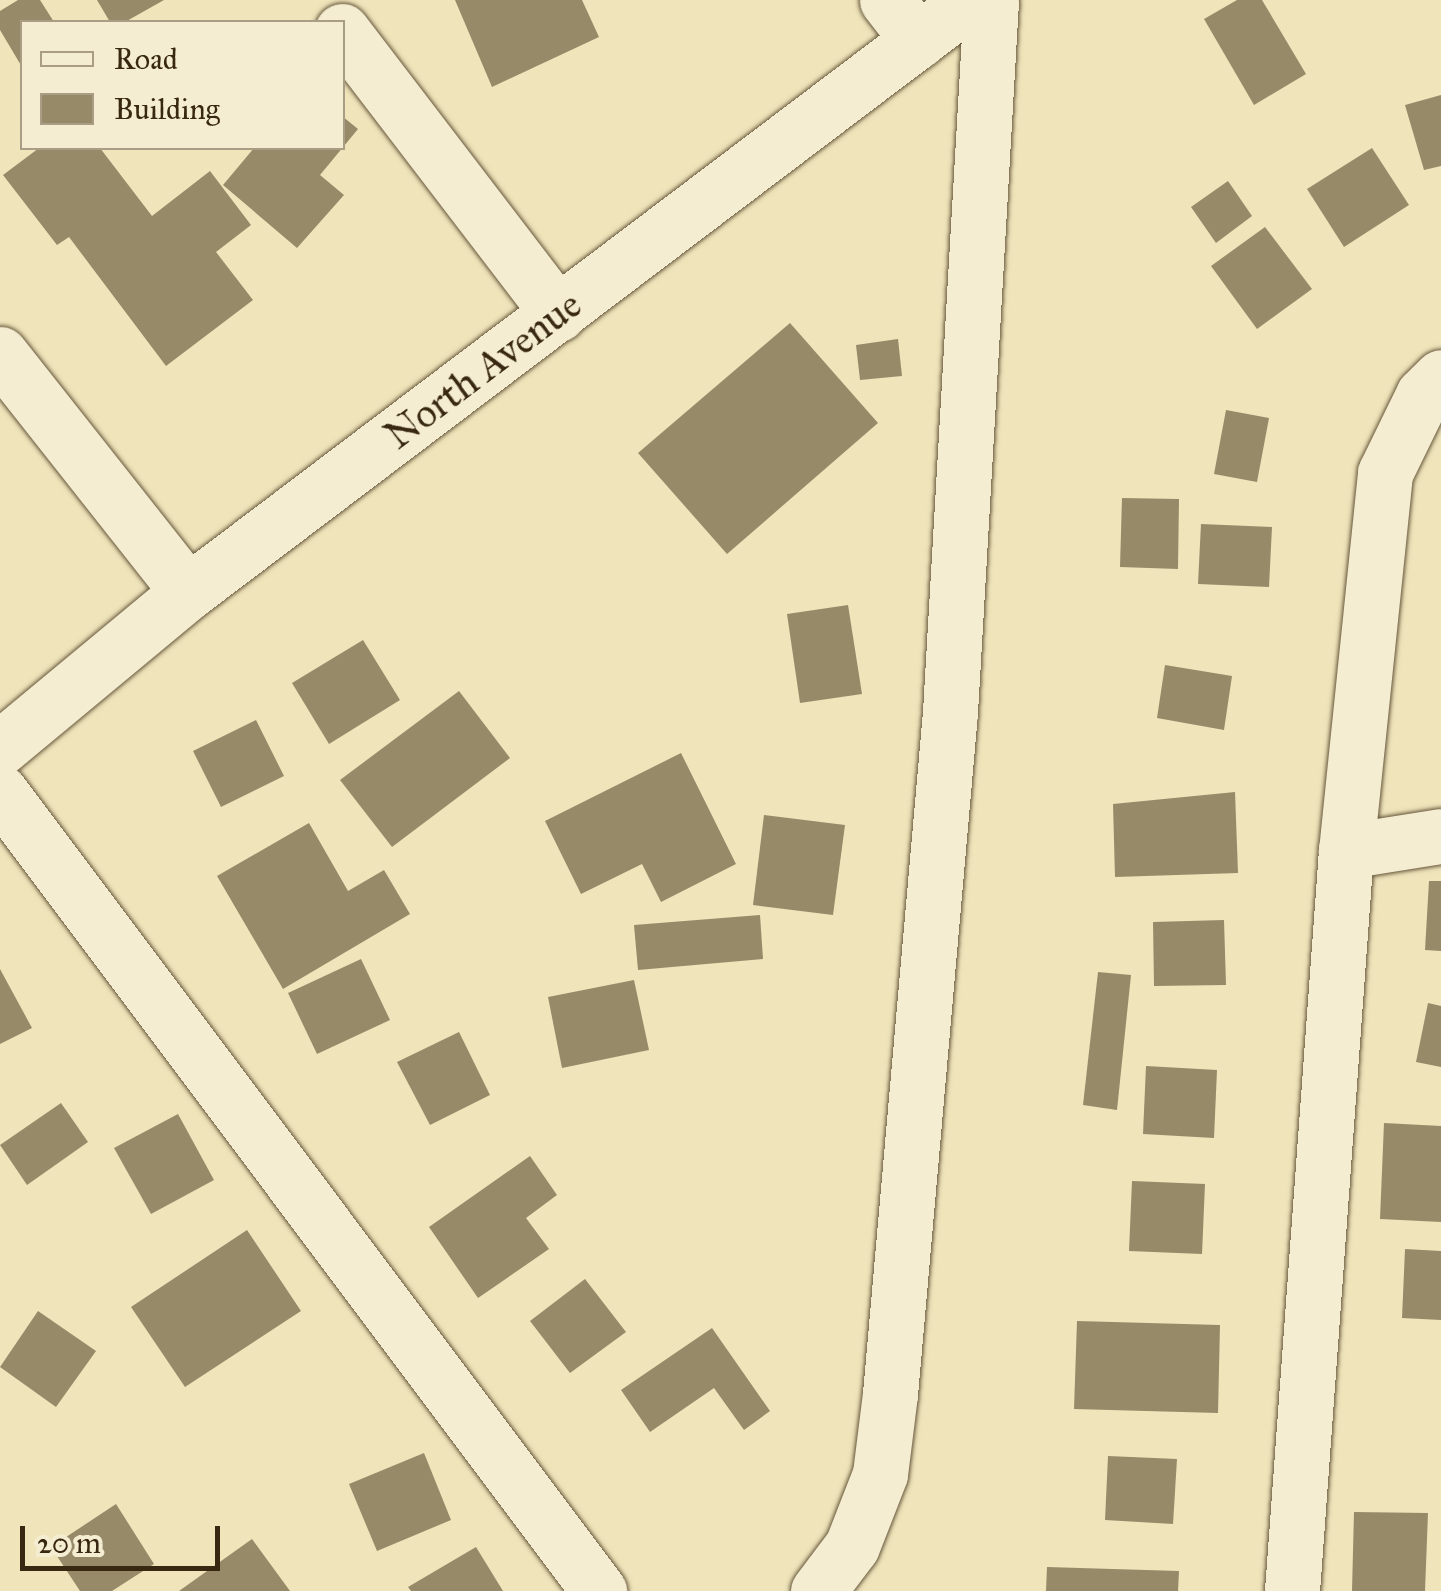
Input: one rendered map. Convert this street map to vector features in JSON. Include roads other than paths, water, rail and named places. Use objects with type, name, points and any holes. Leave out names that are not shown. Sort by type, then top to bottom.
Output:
[{"type":"street","points":[[318,0],[334,20]]},
{"type":"street","name":"North Avenue","points":[[0,748],[188,592],[558,314],[902,20],[972,0]]},
{"type":"street","points":[[818,1591],[852,1546],[880,1474],[890,1394],[950,712],[991,0]]},
{"type":"street","points":[[345,35],[558,314]]},
{"type":"street","points":[[0,354],[188,592]]},
{"type":"street","points":[[1292,1591],[1346,851],[1385,473],[1423,395],[1441,376]]},
{"type":"street","points":[[0,792],[599,1591]]},
{"type":"street","points":[[1346,851],[1441,836]]}]
